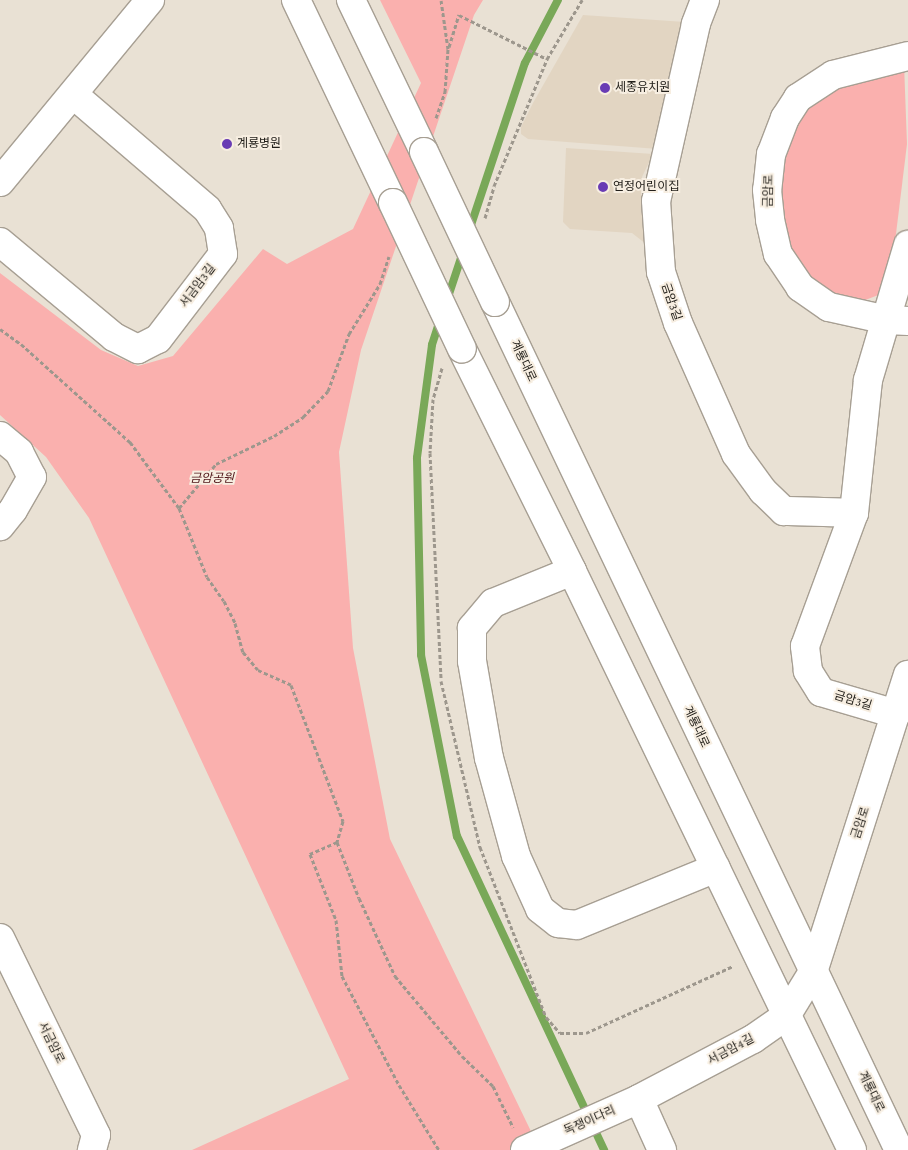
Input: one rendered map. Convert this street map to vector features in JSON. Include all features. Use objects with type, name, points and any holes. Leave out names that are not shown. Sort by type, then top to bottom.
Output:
[{"type":"street","points":[[0,182],[74,95],[150,0]]},
{"type":"street","points":[[296,0],[462,349],[572,570],[852,1150]]},
{"type":"street","name":"계룡대로","points":[[351,0],[899,1150]]},
{"type":"street","name":"금암3길","points":[[705,0],[696,24],[656,201],[661,272],[678,323],[736,454],[764,491],[784,511],[854,513]]},
{"type":"street","name":"금암로","points":[[898,321],[829,307],[800,287],[778,254],[770,220],[767,190],[771,154],[785,118],[798,98],[833,75],[908,56]]},
{"type":"street","name":"서금암3길","points":[[0,242],[114,337],[138,349],[158,338],[223,254],[219,228],[207,210],[74,95]]},
{"type":"street","name":"금암3길","points":[[896,714],[821,692],[808,671],[805,646],[854,513],[868,380],[898,321],[908,245]]},
{"type":"street","points":[[0,436],[19,452],[32,477],[13,510],[0,526]]},
{"type":"street","points":[[572,570],[492,603],[472,628],[472,661],[489,758],[516,856],[540,909],[558,923],[577,925],[716,868]]},
{"type":"street","name":"금암로","points":[[813,972],[908,675]]},
{"type":"street","name":"서금암로","points":[[0,938],[96,1136],[92,1150]]},
{"type":"street","name":"서금암4길","points":[[633,1102],[753,1039],[786,1016],[813,972]]},
{"type":"street","points":[[633,1102],[662,1150]]},
{"type":"street","name":"독쟁이다리","points":[[521,1142],[633,1102]]},
{"type":"path","points":[[436,120],[445,92],[448,49],[441,0]]},
{"type":"path","points":[[448,49],[459,15],[547,59]]},
{"type":"path","points":[[179,508],[216,464],[274,436],[303,417],[328,391],[348,334],[380,284],[392,248]]},
{"type":"path","points":[[0,329],[21,344],[130,442],[179,508],[207,577],[224,601],[235,623],[243,652],[258,670],[291,685],[343,821],[337,842],[359,898],[395,976],[462,1056],[493,1086],[521,1142]]},
{"type":"path","points":[[337,842],[310,854],[336,920],[342,976],[399,1085],[439,1150]]},
{"type":"shaded area","name":"세종유치원","points":[[583,15],[685,22],[658,149],[528,139],[521,134],[521,127],[533,103]]},
{"type":"shaded area","name":"연정어린이집","points":[[566,148],[653,154],[642,177],[641,197],[646,244],[632,233],[570,229],[563,222]]},
{"type":"green space","name":"금암공원","points":[[380,0],[483,0],[474,15],[361,350],[339,452],[353,648],[390,839],[540,1150],[192,1150],[349,1079],[89,518],[46,457],[0,415],[0,273],[101,350],[138,366],[173,356],[263,249],[287,264],[353,229],[421,83]]},
{"type":"green space","points":[[904,64],[907,144],[889,291],[852,305],[802,275],[789,247],[780,208],[780,171],[788,137],[809,107],[834,87]]},
{"type":"waterway","points":[[469,231],[525,63],[558,0]]},
{"type":"waterway","points":[[447,300],[463,252]]},
{"type":"waterway","points":[[440,320],[432,345],[417,458],[421,655],[457,836],[604,1150]]},
{"type":"place","name":"세종유치원","points":[[605,88]]},
{"type":"place","name":"계룡병원","points":[[227,144]]},
{"type":"place","name":"연정어린이집","points":[[603,187]]}]
